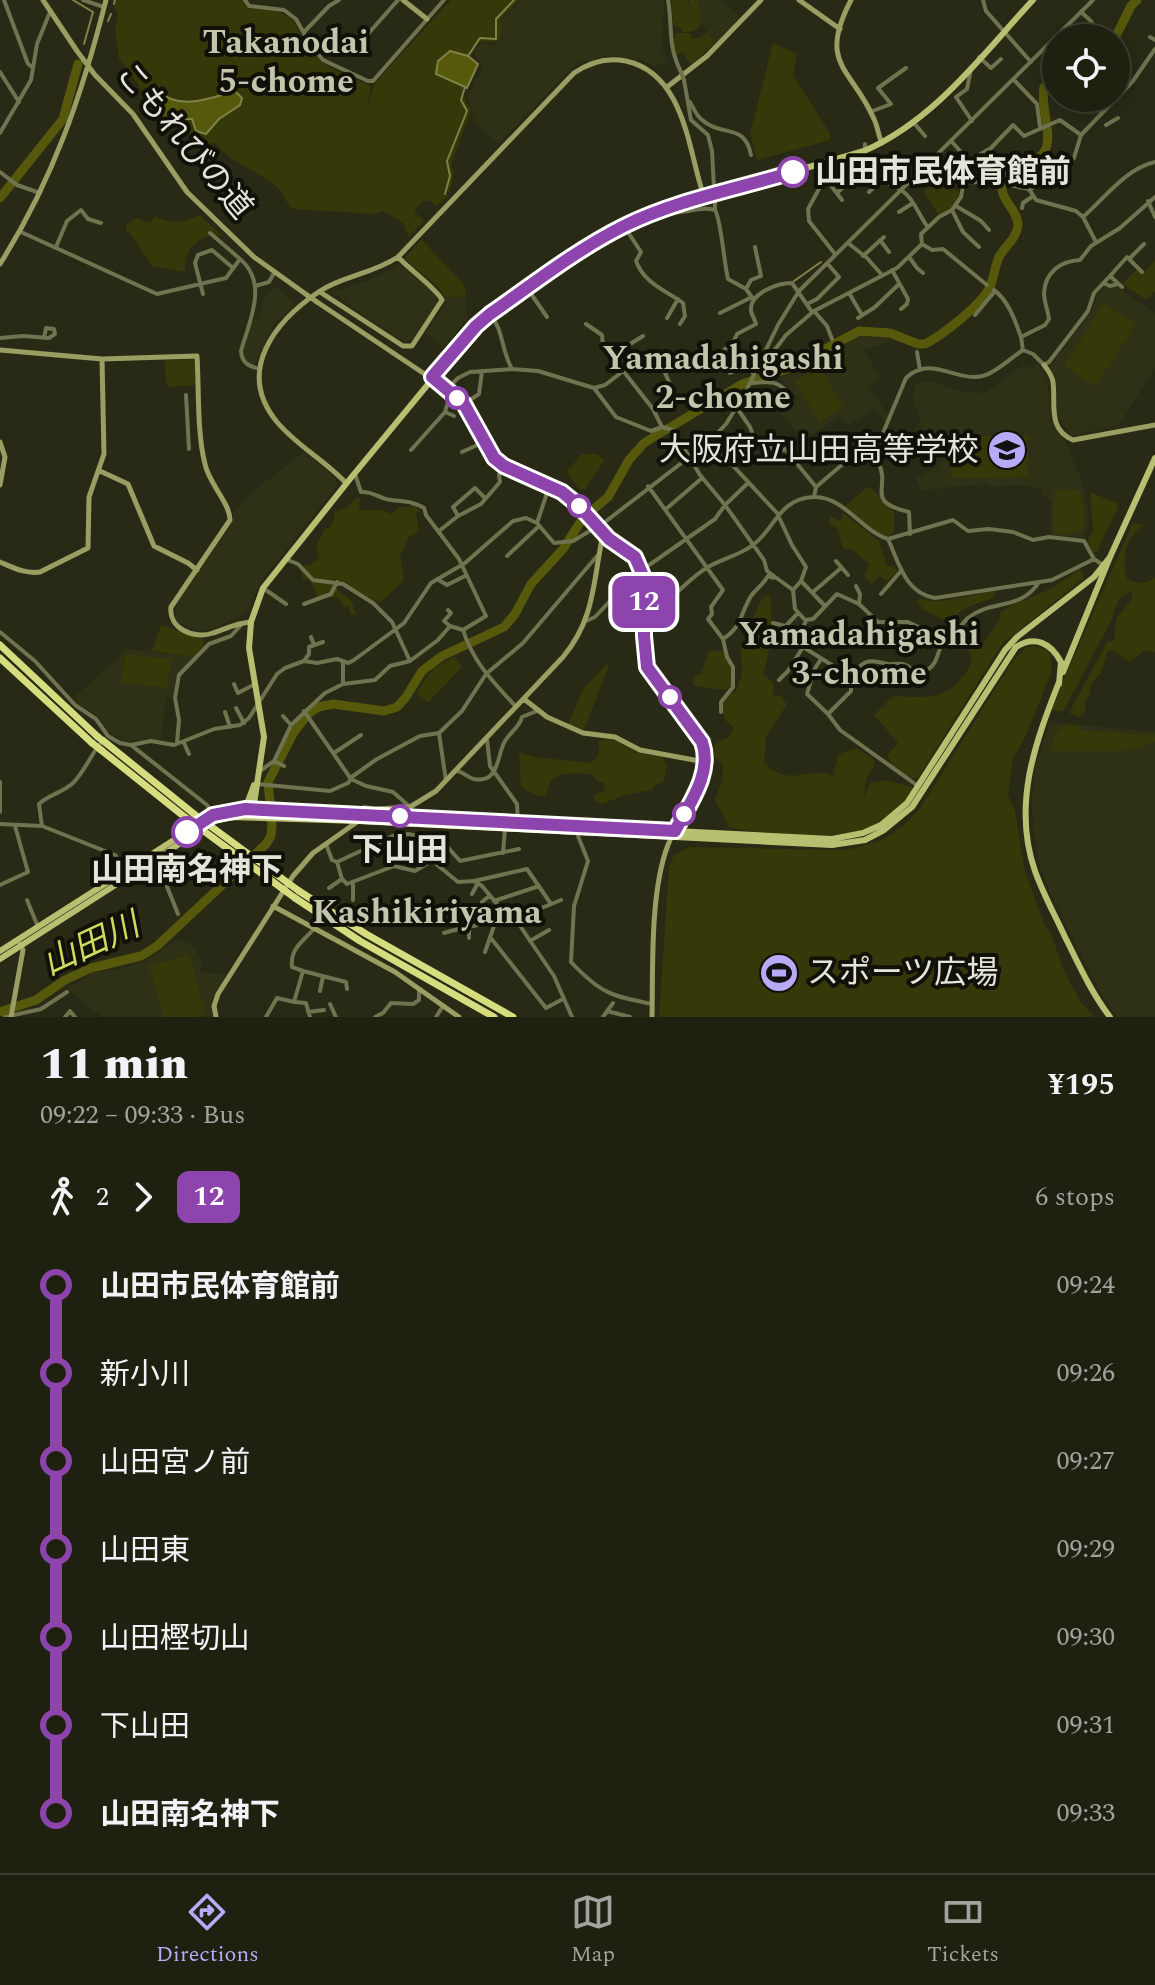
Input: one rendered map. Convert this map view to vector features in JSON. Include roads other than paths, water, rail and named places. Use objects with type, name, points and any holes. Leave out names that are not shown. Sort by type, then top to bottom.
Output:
[{"type":"highway","points":[[0,645],[95,740]]},
{"type":"highway","points":[[0,658],[190,816],[360,941],[494,1017]]},
{"type":"highway","points":[[297,894],[513,1017]]},
{"type":"main road","points":[[249,812],[260,785],[264,737],[247,622],[263,588],[285,559],[476,326],[527,288],[624,226],[704,197],[828,162],[882,143],[914,123],[943,98],[1033,0]]},
{"type":"main road","points":[[1110,1017],[1085,978],[1041,888],[1025,826],[1030,765],[1037,738],[1110,557],[1155,458]]},
{"type":"main road","points":[[277,814],[345,813],[832,845],[865,840],[884,830],[912,807],[1005,650],[1017,637],[1094,577],[1110,557]]},
{"type":"main road","points":[[921,788],[1016,647],[1034,640],[1046,643],[1061,662],[1059,684]]},
{"type":"main road","points":[[249,812],[260,771]]},
{"type":"main road","points":[[0,959],[38,927],[215,821],[249,812]]},
{"type":"main road","points":[[0,951],[20,943],[213,815],[249,812],[505,829],[518,825]]},
{"type":"street","points":[[4,0],[28,64],[33,68]]},
{"type":"street","name":"こもれびの道","points":[[43,0],[88,64],[133,114],[187,192],[274,273],[432,377]]},
{"type":"street","points":[[0,264],[21,232],[62,146],[88,64],[105,3],[83,0]]},
{"type":"street","points":[[245,0],[249,6],[284,10],[296,19],[323,60],[368,81],[373,81],[444,0]]},
{"type":"street","points":[[304,32],[339,0]]},
{"type":"street","points":[[344,37],[360,43],[401,0],[427,19]]},
{"type":"street","points":[[668,0],[672,33],[670,50],[684,80],[691,120],[708,135],[714,188]]},
{"type":"street","points":[[667,87],[707,56],[761,0]]},
{"type":"street","points":[[799,0],[840,29]]},
{"type":"street","points":[[851,0],[841,19],[837,52],[840,67],[870,112],[882,143]]},
{"type":"street","points":[[983,0],[986,11],[1031,62]]},
{"type":"street","points":[[345,813],[365,807],[410,807],[436,791],[524,699],[572,646],[586,621],[599,554],[600,530],[605,522],[710,441],[737,408],[778,325],[799,291],[1093,0]]},
{"type":"street","points":[[0,133],[31,80],[37,44],[50,12]]},
{"type":"street","points":[[1081,12],[1093,24]]},
{"type":"street","points":[[1022,208],[1032,193],[1074,158],[1081,135],[1133,81],[1155,49]]},
{"type":"street","points":[[979,57],[991,68],[1001,59]]},
{"type":"street","points":[[346,483],[278,423],[262,394],[260,369],[269,340],[279,326],[320,291],[381,268],[398,257],[557,89],[584,67],[609,59],[639,64],[667,87],[677,105],[704,197]]},
{"type":"street","points":[[971,67],[967,89],[956,97],[972,121]]},
{"type":"street","points":[[870,112],[891,104],[878,88],[906,68]]},
{"type":"street","points":[[0,72],[2,82],[19,102]]},
{"type":"street","points":[[1014,80],[1037,104],[1040,127]]},
{"type":"street","points":[[688,100],[700,119],[719,130],[745,137],[751,155]]},
{"type":"street","points":[[1106,125],[1118,118]]},
{"type":"street","points":[[969,161],[991,148],[1013,125],[1024,136],[1060,120],[1081,135]]},
{"type":"street","points":[[914,123],[925,136]]},
{"type":"street","points":[[952,142],[969,161],[974,180]]},
{"type":"street","points":[[837,193],[864,167],[865,148]]},
{"type":"street","points":[[828,162],[825,178],[808,209],[808,215],[809,221],[836,254]]},
{"type":"street","points":[[1083,217],[1114,186],[1144,165],[1155,162]]},
{"type":"street","points":[[864,167],[879,182],[901,191],[913,203],[927,227]]},
{"type":"street","points":[[0,172],[17,185],[41,193]]},
{"type":"street","points":[[825,178],[842,200]]},
{"type":"street","points":[[987,285],[943,249],[932,250],[922,244],[920,236],[939,217],[954,208],[963,186],[974,180],[1008,185],[1032,193],[1039,201],[1066,206],[1083,217],[1096,242]]},
{"type":"street","points":[[869,192],[879,182]]},
{"type":"street","points":[[1021,337],[1045,325],[1049,319],[1044,290],[1053,271],[1066,261],[1080,260],[1096,242],[1120,228],[1155,197]]},
{"type":"street","points":[[713,358],[733,343],[737,334],[756,324],[751,310],[752,299],[746,289],[728,279],[715,201]]},
{"type":"street","points":[[1148,201],[1155,217]]},
{"type":"street","points":[[899,212],[913,203]]},
{"type":"street","points":[[664,210],[676,214],[702,208],[715,210]]},
{"type":"street","points":[[954,208],[962,227],[976,246]]},
{"type":"street","points":[[954,208],[981,221],[989,230]]},
{"type":"street","points":[[56,247],[67,221],[81,210],[88,219],[101,223]]},
{"type":"street","points":[[624,226],[641,252],[636,261],[639,268],[648,279],[683,303],[685,316],[680,324]]},
{"type":"street","points":[[21,232],[157,294],[226,278],[240,259]]},
{"type":"street","points":[[210,233],[245,263],[255,286],[256,302],[241,351],[247,365],[260,369]]},
{"type":"street","points":[[863,256],[882,238],[889,252]]},
{"type":"street","points":[[848,243],[882,275]]},
{"type":"street","points":[[757,368],[764,364],[786,335],[814,312],[892,270],[922,244]]},
{"type":"street","points":[[1044,365],[1088,311],[1094,293],[1127,257],[1129,259],[1144,244]]},
{"type":"street","points":[[746,289],[754,276],[761,276],[755,247]]},
{"type":"street","points":[[203,294],[195,259],[207,249],[217,252],[233,268]]},
{"type":"street","points":[[320,291],[403,346],[412,346],[442,300],[439,293],[412,273],[398,257]]},
{"type":"street","points":[[909,257],[923,273]]},
{"type":"street","points":[[1129,259],[1142,272]]},
{"type":"street","points":[[807,304],[817,299],[839,277],[827,263]]},
{"type":"street","points":[[892,270],[908,299],[908,306],[901,309]]},
{"type":"street","points":[[255,286],[269,282],[274,273]]},
{"type":"street","points":[[1103,283],[1120,286],[1110,276]]},
{"type":"street","points":[[720,313],[777,284],[792,283],[832,339]]},
{"type":"street","points":[[849,293],[860,317],[898,285]]},
{"type":"street","points":[[527,288],[547,317]]},
{"type":"street","points":[[975,315],[994,290],[1000,294],[1015,319],[1023,350]]},
{"type":"street","points":[[667,318],[678,299]]},
{"type":"street","points":[[490,314],[499,325],[501,346],[512,369]]},
{"type":"street","points":[[586,324],[602,335],[603,345],[653,409],[662,427]]},
{"type":"street","points":[[611,356],[643,336]]},
{"type":"street","points":[[0,338],[44,338]]},
{"type":"street","points":[[733,343],[754,375]]},
{"type":"street","points":[[0,350],[102,359],[197,356],[203,460],[215,490],[230,512],[230,520],[171,607],[170,617],[173,624],[195,634],[206,635],[247,622]]},
{"type":"street","points":[[1023,350],[1039,358],[1044,365],[1053,383],[1055,422],[1068,439],[1155,425]]},
{"type":"street","points":[[844,463],[849,452],[883,433],[906,378],[920,370],[935,367],[965,375],[986,375],[1023,350]]},
{"type":"street","points":[[917,352],[920,370]]},
{"type":"street","points":[[0,562],[23,572],[40,572],[88,548],[89,497],[104,454],[102,359]]},
{"type":"street","points":[[730,373],[749,365]]},
{"type":"street","points":[[653,409],[669,401],[674,393],[665,373],[674,367]]},
{"type":"street","points":[[464,404],[479,394],[482,371]]},
{"type":"street","points":[[411,450],[445,412],[449,390],[458,378],[470,372],[538,371],[594,388],[605,385],[622,372]]},
{"type":"street","points":[[432,377],[464,404],[494,458],[504,466],[550,485],[635,557],[642,570],[647,667],[702,742],[705,762],[697,789],[673,834],[659,878],[652,1017]]},
{"type":"street","points":[[751,384],[762,380],[782,386],[787,392],[771,403]]},
{"type":"street","points":[[594,388],[616,417],[651,431],[662,427],[673,430],[687,457],[754,545],[767,571],[793,590],[798,613],[806,621]]},
{"type":"street","points":[[186,395],[189,449]]},
{"type":"street","points":[[737,408],[755,440]]},
{"type":"street","points":[[187,412],[201,412]]},
{"type":"street","points":[[445,412],[454,416]]},
{"type":"street","points":[[732,465],[740,453],[760,438],[776,453],[785,449],[816,487]]},
{"type":"street","points":[[710,441],[777,513],[806,567],[801,581],[793,590]]},
{"type":"street","points":[[0,442],[5,457],[0,485]]},
{"type":"street","points":[[462,452],[484,442]]},
{"type":"street","points":[[814,497],[816,487],[844,463],[855,457],[866,462],[878,462],[883,475],[879,490],[882,498],[894,509],[909,512],[910,535]]},
{"type":"street","points":[[439,531],[458,516],[475,509],[500,482],[499,475],[504,466]]},
{"type":"street","points":[[100,471],[128,484],[154,546],[197,570]]},
{"type":"street","points":[[355,472],[361,492],[371,491],[424,508],[461,564],[486,616],[463,630],[444,621],[451,613],[448,610]]},
{"type":"street","points":[[666,509],[702,478]]},
{"type":"street","points":[[642,570],[715,519],[748,483]]},
{"type":"street","points":[[507,556],[538,525],[550,485]]},
{"type":"street","points":[[648,486],[723,590],[711,607],[712,614],[708,619],[723,639],[733,667],[734,685],[721,702],[721,712]]},
{"type":"street","points":[[458,516],[453,507],[475,488],[485,498]]},
{"type":"street","points":[[644,613],[664,605],[706,568],[754,545],[777,513],[801,500],[814,497],[839,506],[864,527],[888,539],[953,520],[968,531],[989,529],[1013,532],[1033,540],[1049,537],[1084,541],[1094,559],[1103,565]]},
{"type":"street","points":[[304,661],[317,663],[337,659],[348,663],[354,660],[411,616],[419,598],[437,579],[461,564],[513,521],[526,518],[538,525],[554,543],[573,541],[593,529],[600,530]]},
{"type":"street","points":[[888,539],[901,571],[916,591],[935,598],[1052,580],[1094,559]]},
{"type":"street","points":[[260,785],[330,791],[338,789],[377,759],[420,736],[439,733],[462,711],[486,674],[523,643],[599,554]]},
{"type":"street","points":[[285,559],[298,564],[313,580],[337,582],[373,603],[392,622],[410,661]]},
{"type":"street","points":[[836,561],[848,575]]},
{"type":"street","points":[[813,592],[829,575],[841,568]]},
{"type":"street","points":[[881,594],[901,571]]},
{"type":"street","points":[[437,579],[447,585],[465,576]]},
{"type":"street","points":[[723,639],[737,628],[752,594],[768,576],[779,579]]},
{"type":"street","points":[[801,581],[825,606]]},
{"type":"street","points":[[304,604],[331,594],[337,582]]},
{"type":"street","points":[[828,714],[851,691],[851,677],[868,660],[905,665],[917,673],[923,672],[932,667],[949,632],[958,629],[970,616],[1021,600],[1032,593],[1039,582]]},
{"type":"street","points":[[586,621],[595,617],[624,586]]},
{"type":"street","points":[[856,586],[860,594],[859,604]]},
{"type":"street","points":[[263,588],[286,604]]},
{"type":"street","points":[[851,677],[803,647],[799,636],[806,621],[813,619],[837,594],[859,604],[878,622],[908,622],[943,639]]},
{"type":"street","points":[[780,632],[798,613]]},
{"type":"street","points":[[177,743],[179,720],[175,698],[179,675],[209,644],[231,636],[247,622]]},
{"type":"street","points":[[773,623],[785,626]]},
{"type":"street","points":[[260,771],[274,761],[291,725],[325,693],[343,684],[375,680],[390,666],[410,661],[438,640],[450,626]]},
{"type":"street","points":[[463,630],[469,650],[516,707]]},
{"type":"street","points":[[0,632],[35,661],[75,705],[96,719],[105,743]]},
{"type":"street","points":[[311,637],[314,645]]},
{"type":"street","points":[[42,826],[39,804],[71,784],[85,770],[93,751],[105,743],[131,745],[151,741],[174,745],[244,723],[277,674],[304,661],[309,647],[323,642]]},
{"type":"street","points":[[779,680],[803,647]]},
{"type":"street","points":[[821,659],[814,670],[807,694],[840,730],[921,788]]},
{"type":"street","points":[[343,661],[343,684]]},
{"type":"street","points":[[234,684],[238,693],[255,684]]},
{"type":"street","points":[[267,693],[273,696]]},
{"type":"street","points":[[524,699],[547,717],[583,733],[615,737],[640,750],[705,762]]},
{"type":"street","points":[[236,708],[244,723]]},
{"type":"street","points":[[457,771],[472,779],[494,773],[501,748],[511,732],[520,726],[522,717],[539,710]]},
{"type":"street","points":[[304,711],[351,779],[393,792],[410,807],[414,817]]},
{"type":"street","points":[[225,712],[230,727]]},
{"type":"street","points":[[283,716],[291,725]]},
{"type":"street","points":[[439,733],[446,782]]},
{"type":"street","points":[[334,753],[361,735]]},
{"type":"street","points":[[487,739],[487,754],[494,773],[517,804],[518,825]]},
{"type":"street","points":[[184,743],[189,754]]},
{"type":"street","points":[[131,745],[207,805],[213,815]]},
{"type":"street","points":[[282,746],[293,746]]},
{"type":"street","points":[[274,761],[284,766]]},
{"type":"street","points":[[0,782],[1,824],[42,826],[115,855],[129,872]]},
{"type":"street","points":[[216,1017],[214,1006],[218,994],[304,862],[377,809]]},
{"type":"street","points":[[0,885],[28,872],[15,826]]},
{"type":"street","points":[[576,828],[588,861],[574,906],[571,962],[591,984],[614,997],[652,1004]]},
{"type":"street","points":[[503,853],[505,829]]},
{"type":"street","points":[[326,844],[332,860],[337,862],[395,835],[429,837],[445,844],[460,861],[519,849]]},
{"type":"street","points":[[435,863],[436,842]]},
{"type":"street","points":[[156,859],[178,914]]},
{"type":"street","points":[[337,862],[342,879],[347,884],[394,866],[415,871],[430,862],[458,882],[476,882],[527,869],[551,904]]},
{"type":"street","points":[[329,888],[342,879]]},
{"type":"street","points":[[472,894],[476,882]]},
{"type":"street","points":[[476,882],[514,918],[554,976],[572,1017]]},
{"type":"street","points":[[353,884],[353,900]]},
{"type":"street","points":[[494,901],[539,886]]},
{"type":"street","points":[[482,902],[489,896]]},
{"type":"street","points":[[27,900],[38,927]]},
{"type":"street","points":[[444,933],[469,925],[514,918],[561,900]]},
{"type":"street","points":[[273,906],[395,972],[459,1017]]},
{"type":"street","points":[[485,952],[495,923]]},
{"type":"street","points":[[469,925],[469,938]]},
{"type":"street","points":[[314,929],[296,946],[291,957],[292,967],[346,982],[347,989]]},
{"type":"street","points":[[530,941],[549,930]]},
{"type":"street","points":[[490,937],[546,1008],[563,999]]},
{"type":"street","points":[[9,1016],[23,950],[20,943]]},
{"type":"street","points":[[294,1002],[303,971]]},
{"type":"street","points":[[320,991],[323,976]]},
{"type":"street","points":[[375,1017],[391,1003],[413,1004],[419,1000],[419,988]]},
{"type":"street","points":[[9,1016],[41,1009],[67,992]]},
{"type":"street","points":[[266,1017],[277,998],[306,1003],[309,1014],[324,1010]]},
{"type":"street","points":[[603,1017],[613,1003]]},
{"type":"street","points":[[330,1004],[336,1017]]},
{"type":"street","points":[[436,1017],[443,1006]]},
{"type":"street","points":[[65,1017],[70,1011],[75,1017]]},
{"type":"street","points":[[607,1011],[630,1017]]},
{"type":"waterway","points":[[73,0],[93,12],[84,44]]},
{"type":"waterway","points":[[114,4],[115,0]]},
{"type":"waterway","points":[[468,56],[480,38],[496,39],[496,19],[514,0]]},
{"type":"waterway","name":"山田川","points":[[1122,24],[1137,0]]},
{"type":"waterway","points":[[108,21],[111,14]]},
{"type":"waterway","points":[[0,198],[63,119],[78,64]]},
{"type":"waterway","points":[[445,194],[450,176],[447,161],[467,111],[461,100],[465,87]]},
{"type":"waterway","name":"山田川","points":[[0,1012],[36,1000],[65,980],[91,968],[141,956],[157,946],[266,844],[272,826],[268,782],[294,732],[308,714],[318,707],[333,704],[384,711],[397,707],[422,671],[442,656],[504,627],[515,614],[531,584],[563,549],[583,518],[608,497],[629,460],[644,443],[742,384],[787,369],[859,331],[890,333],[925,344],[961,318],[986,294],[999,257],[1015,234],[1017,219],[1005,199],[1003,180],[1011,171],[1037,159],[1046,148],[1048,134],[1045,112]]},
{"type":"waterway","points":[[794,281],[821,262]]},
{"type":"place","name":"山田市民体育館前","points":[[793,172]]},
{"type":"place","name":"大阪府立山田高等学校","points":[[1007,450]]},
{"type":"place","name":"下山田","points":[[400,816]]},
{"type":"place","name":"山田南名神下","points":[[187,832]]},
{"type":"place","name":"スポーツ広場","points":[[779,973]]},
{"type":"district","name":"Takanodai 5-chome","points":[[286,62]]},
{"type":"district","name":"Yamadahigashi 2-chome","points":[[723,378]]},
{"type":"district","name":"Yamadahigashi 3-chome","points":[[859,654]]},
{"type":"district","name":"Kashikiriyama","points":[[427,913]]}]
